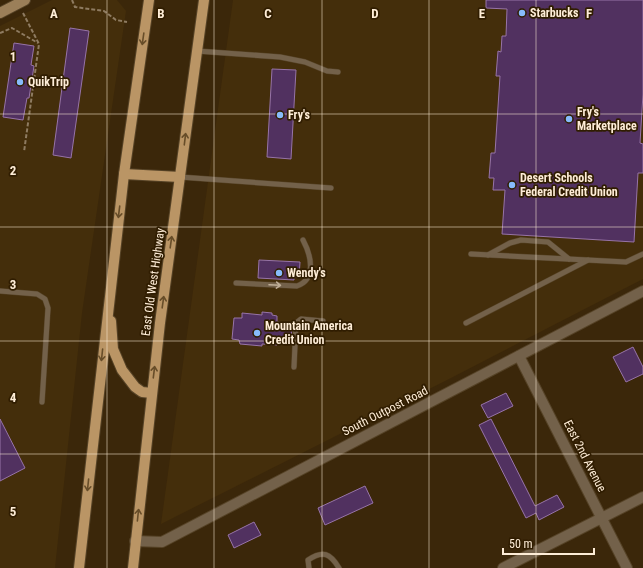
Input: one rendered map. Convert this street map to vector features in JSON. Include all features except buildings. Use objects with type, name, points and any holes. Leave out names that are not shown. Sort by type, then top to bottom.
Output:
[{"type":"main road","points":[[0,13],[25,0]]},
{"type":"main road","points":[[79,568],[124,174],[149,0]]},
{"type":"main road","name":"East Old West Highway","points":[[133,568],[160,323],[204,0]]},
{"type":"main road","points":[[124,174],[180,177]]},
{"type":"main road","points":[[109,297],[113,349],[117,360],[122,370],[135,387],[142,392],[152,393]]},
{"type":"street","name":"South Outpost Road","points":[[135,541],[162,542],[643,291]]},
{"type":"street","name":"East 2nd Avenue","points":[[519,356],[627,568]]},
{"type":"street","points":[[504,568],[643,497]]},
{"type":"lane","points":[[197,51],[280,57],[304,62],[327,71],[338,72]]},
{"type":"lane","points":[[180,177],[330,188]]},
{"type":"lane","points":[[236,283],[297,286],[302,284],[310,274],[310,256],[303,240]]},
{"type":"lane","points":[[487,255],[510,243],[520,240],[548,242],[569,259]]},
{"type":"lane","points":[[471,254],[626,262],[643,254]]},
{"type":"lane","points":[[466,323],[589,260]]},
{"type":"lane","points":[[0,291],[37,294],[45,299],[48,308],[42,402]]},
{"type":"lane","points":[[294,367],[296,323],[301,319],[323,321]]},
{"type":"lane","points":[[309,568],[308,560],[320,554],[326,554],[332,557],[338,568]]},
{"type":"path","points":[[72,0],[75,7],[104,11],[116,20],[127,22]]},
{"type":"path","points":[[22,12],[39,44],[24,152]]},
{"type":"path","points":[[0,33],[12,28],[39,44]]},
{"type":"shaded area","points":[[52,0],[117,0],[126,11],[82,313],[55,568],[0,568],[0,26]]},
{"type":"shaded area","points":[[233,0],[643,0],[643,279],[451,378],[161,524]]},
{"type":"place","name":"Starbucks","points":[[522,13]]},
{"type":"place","name":"QuikTrip","points":[[20,82]]},
{"type":"place","name":"Fry's","points":[[280,115]]},
{"type":"place","name":"Fry's Marketplace","points":[[569,119]]},
{"type":"place","name":"Desert Schools Federal Credit Union","points":[[512,185]]},
{"type":"place","name":"Wendy's","points":[[279,273]]},
{"type":"place","name":"Mountain America Credit Union","points":[[257,333]]}]
